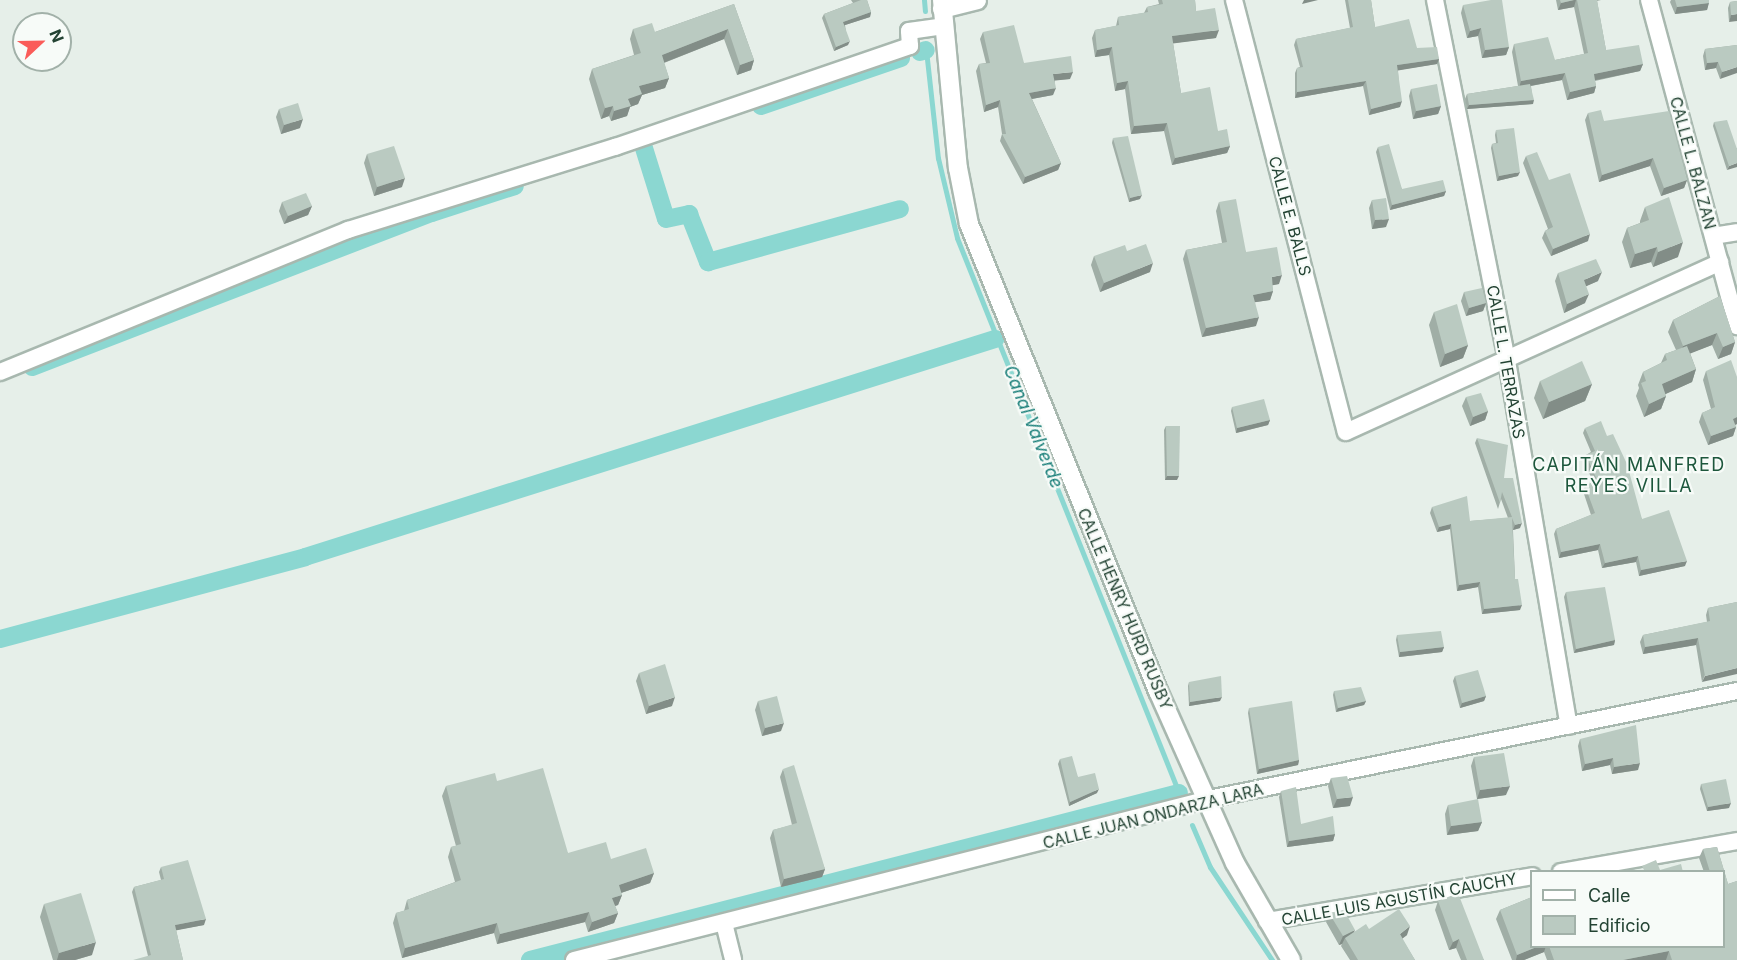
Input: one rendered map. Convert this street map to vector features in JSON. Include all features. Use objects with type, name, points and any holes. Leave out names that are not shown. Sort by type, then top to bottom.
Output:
[{"type":"street","points":[[0,372],[348,230],[615,147],[910,39],[943,12],[977,0]]},
{"type":"street","name":"CALLE E. BALLS","points":[[1234,0],[1346,432],[1507,361]]},
{"type":"street","name":"CALLE L. TERRAZAS","points":[[1435,0],[1507,361],[1569,726]]},
{"type":"street","name":"CALLE L. BALZAN","points":[[1648,0],[1737,326]]},
{"type":"street","name":"CALLE HENRY HURD RUSBY","points":[[943,12],[958,168],[969,224],[1122,608],[1209,799],[1235,863],[1291,960]]},
{"type":"street","points":[[1713,236],[1737,232]]},
{"type":"street","points":[[1507,361],[1720,262]]},
{"type":"street","name":"CALLE JUAN ONDARZA LARA","points":[[574,960],[1209,799],[1737,691]]},
{"type":"street","points":[[1573,870],[1737,842]]},
{"type":"street","name":"CALLE LUIS AGUSTÍN CAUCHY","points":[[1267,921],[1530,876]]},
{"type":"street","points":[[724,923],[733,960]]},
{"type":"building","points":[[861,0],[867,0],[871,12],[843,22],[850,41],[836,47],[824,14]]},
{"type":"building","points":[[1162,0],[1195,0],[1196,11],[1215,8],[1219,30],[1172,36],[1181,93],[1210,87],[1218,131],[1227,129],[1230,146],[1175,158],[1167,123],[1134,126],[1128,81],[1117,83],[1112,47],[1097,50],[1095,30],[1119,25],[1118,17],[1148,12],[1147,7],[1163,4]]},
{"type":"building","points":[[1348,0],[1371,0],[1375,27],[1409,19],[1417,48],[1437,47],[1439,59],[1397,65],[1402,101],[1371,109],[1366,81],[1297,92],[1297,68],[1303,67],[1296,39],[1353,27]]},
{"type":"building","points":[[1502,0],[1509,47],[1485,50],[1481,28],[1470,31],[1463,5]]},
{"type":"building","points":[[1577,0],[1597,0],[1606,50],[1639,45],[1643,64],[1594,74],[1596,86],[1570,92],[1565,73],[1521,81],[1514,44],[1548,37],[1555,60],[1588,53]]},
{"type":"building","points":[[1675,0],[1709,0],[1709,3],[1677,7]]},
{"type":"building","points":[[1737,1],[1737,14],[1731,15],[1730,2]]},
{"type":"building","points":[[734,4],[754,60],[740,65],[728,29],[662,55],[669,78],[639,86],[642,94],[628,99],[631,106],[614,111],[613,106],[605,108],[592,69],[641,53],[633,29],[652,23],[655,32]]},
{"type":"building","points":[[1014,25],[1024,63],[1071,56],[1073,72],[1053,74],[1056,88],[1029,93],[1061,163],[1025,177],[1002,134],[1006,134],[1000,100],[986,105],[979,64],[990,63],[983,32]]},
{"type":"building","points":[[1737,45],[1737,67],[1722,72],[1718,62],[1707,63],[1705,49]]},
{"type":"building","points":[[1437,84],[1441,106],[1416,111],[1411,89]]},
{"type":"building","points":[[1530,84],[1534,100],[1469,105],[1467,94]]},
{"type":"building","points":[[298,103],[303,119],[284,125],[279,109]]},
{"type":"building","points":[[1601,110],[1604,121],[1669,111],[1687,180],[1664,188],[1653,158],[1602,175],[1588,113]]},
{"type":"building","points":[[1727,120],[1737,149],[1737,163],[1729,166],[1714,122]]},
{"type":"building","points":[[1514,128],[1520,172],[1499,176],[1492,144],[1498,143],[1496,130]]},
{"type":"building","points":[[1128,136],[1142,195],[1130,198],[1113,138]]},
{"type":"building","points":[[1389,144],[1402,189],[1443,180],[1446,191],[1392,205],[1378,147]]},
{"type":"building","points":[[394,146],[405,178],[377,187],[367,154]]},
{"type":"building","points":[[1537,152],[1549,180],[1570,173],[1590,234],[1553,249],[1545,231],[1553,227],[1526,156]]},
{"type":"building","points":[[306,193],[312,206],[288,216],[282,202]]},
{"type":"building","points":[[1669,197],[1683,242],[1658,252],[1657,247],[1635,254],[1627,228],[1649,220],[1645,207]]},
{"type":"building","points":[[1386,198],[1389,219],[1375,220],[1372,200]]},
{"type":"building","points":[[1236,199],[1246,252],[1277,247],[1282,275],[1272,277],[1273,291],[1253,295],[1259,317],[1206,328],[1186,250],[1227,242],[1219,202]]},
{"type":"building","points":[[1146,244],[1153,263],[1104,283],[1094,256],[1125,245],[1127,251]]},
{"type":"building","points":[[1596,259],[1602,272],[1584,280],[1589,294],[1567,304],[1558,273]]},
{"type":"building","points":[[1482,288],[1486,303],[1469,308],[1464,292]]},
{"type":"building","points":[[1720,296],[1735,342],[1723,347],[1717,333],[1683,346],[1673,320]]},
{"type":"building","points":[[1457,304],[1468,345],[1445,354],[1434,312]]},
{"type":"building","points":[[1687,346],[1696,369],[1662,384],[1666,396],[1649,404],[1641,383],[1646,381],[1643,372],[1667,360],[1665,354]]},
{"type":"building","points":[[1731,360],[1737,377],[1737,417],[1733,419],[1736,427],[1711,436],[1702,413],[1715,407],[1706,371]]},
{"type":"building","points":[[1582,361],[1592,384],[1549,402],[1540,381]]},
{"type":"building","points":[[1481,393],[1488,411],[1473,417],[1466,397]]},
{"type":"building","points":[[1264,399],[1270,420],[1237,428],[1232,407]]},
{"type":"building","points":[[1601,421],[1607,436],[1613,434],[1627,464],[1642,519],[1669,510],[1687,561],[1641,570],[1638,556],[1605,563],[1600,544],[1561,552],[1556,529],[1595,513],[1585,486],[1597,480],[1586,455],[1595,451],[1585,428]]},
{"type":"building","points":[[1166,426],[1180,426],[1179,476],[1167,476]]},
{"type":"building","points":[[1477,438],[1508,445],[1504,478],[1513,478],[1522,523],[1515,525],[1512,518],[1515,579],[1518,579],[1522,605],[1484,609],[1480,582],[1459,585],[1451,524],[1439,527],[1432,507],[1467,496],[1470,521],[1512,517],[1502,492],[1500,503]]},
{"type":"building","points":[[1605,587],[1615,640],[1576,649],[1566,592]]},
{"type":"building","points":[[1737,602],[1737,668],[1705,676],[1698,638],[1645,647],[1643,635],[1710,621],[1708,608]]},
{"type":"building","points":[[1441,631],[1444,647],[1400,652],[1397,635]]},
{"type":"building","points":[[665,664],[675,697],[649,706],[639,673]]},
{"type":"building","points":[[1478,670],[1486,696],[1462,703],[1455,676]]},
{"type":"building","points":[[1221,676],[1222,697],[1190,702],[1189,682]]},
{"type":"building","points":[[1361,687],[1366,701],[1338,708],[1334,691]]},
{"type":"building","points":[[777,696],[784,723],[765,728],[758,701]]},
{"type":"building","points":[[1292,701],[1299,760],[1259,769],[1249,708]]},
{"type":"building","points":[[1636,725],[1640,763],[1614,767],[1613,758],[1585,764],[1580,739]]},
{"type":"building","points":[[1504,753],[1510,786],[1480,790],[1474,757]]},
{"type":"building","points":[[1072,756],[1078,777],[1095,773],[1099,789],[1070,802],[1060,759]]},
{"type":"building","points":[[794,765],[825,869],[784,879],[773,830],[797,823],[783,769]]},
{"type":"building","points":[[543,768],[568,853],[606,842],[611,859],[646,848],[654,873],[619,885],[622,895],[612,898],[618,913],[592,922],[589,912],[500,934],[497,923],[405,948],[396,913],[409,909],[407,900],[461,880],[451,847],[461,844],[446,786],[495,773],[497,781]]},
{"type":"building","points":[[1347,776],[1353,797],[1337,799],[1331,778]]},
{"type":"building","points":[[1726,779],[1731,803],[1708,807],[1701,784]]},
{"type":"building","points":[[1296,787],[1301,824],[1333,816],[1335,834],[1289,841],[1281,791]]},
{"type":"building","points":[[1478,799],[1482,822],[1451,826],[1448,805]]},
{"type":"building","points":[[1717,847],[1724,870],[1709,870],[1703,849]]},
{"type":"building","points":[[188,860],[206,919],[175,925],[183,960],[133,960],[151,955],[134,887],[164,879],[161,867]]},
{"type":"building","points":[[1656,860],[1660,870],[1644,870],[1642,866]]},
{"type":"building","points":[[1681,864],[1682,870],[1660,870]]},
{"type":"building","points":[[1725,874],[1728,884],[1737,881],[1737,960],[1672,960],[1669,951],[1623,960],[1554,960],[1550,948],[1725,948]]},
{"type":"building","points":[[81,893],[96,942],[59,953],[44,904]]},
{"type":"building","points":[[1458,893],[1484,960],[1467,960],[1459,939],[1453,942],[1438,901]]},
{"type":"building","points":[[1530,898],[1530,948],[1534,948],[1517,955],[1500,910]]},
{"type":"building","points":[[1399,909],[1410,926],[1400,934],[1415,960],[1358,960],[1345,938],[1366,924],[1369,929]]},
{"type":"building","points":[[1344,910],[1355,930],[1343,936],[1329,913]]},
{"type":"waterway","name":"Canal Valverde","points":[[924,0],[925,11]]},
{"type":"waterway","name":"Canal Valverde","points":[[926,50],[938,158],[957,238],[1179,793]]},
{"type":"waterway","name":"Canal Valverde","points":[[920,52],[926,50]]},
{"type":"waterway","points":[[761,106],[901,58]]},
{"type":"waterway","points":[[643,145],[666,219],[689,214],[708,262],[900,209]]},
{"type":"waterway","points":[[32,367],[432,213],[515,186]]},
{"type":"waterway","points":[[0,639],[305,557],[995,339]]},
{"type":"waterway","points":[[530,960],[1179,793]]},
{"type":"waterway","name":"Canal Valverde","points":[[1192,825],[1210,867],[1272,960]]},
{"type":"district","name":"CAPITÁN MANFRED REYES VILLA","points":[[1629,476]]}]
